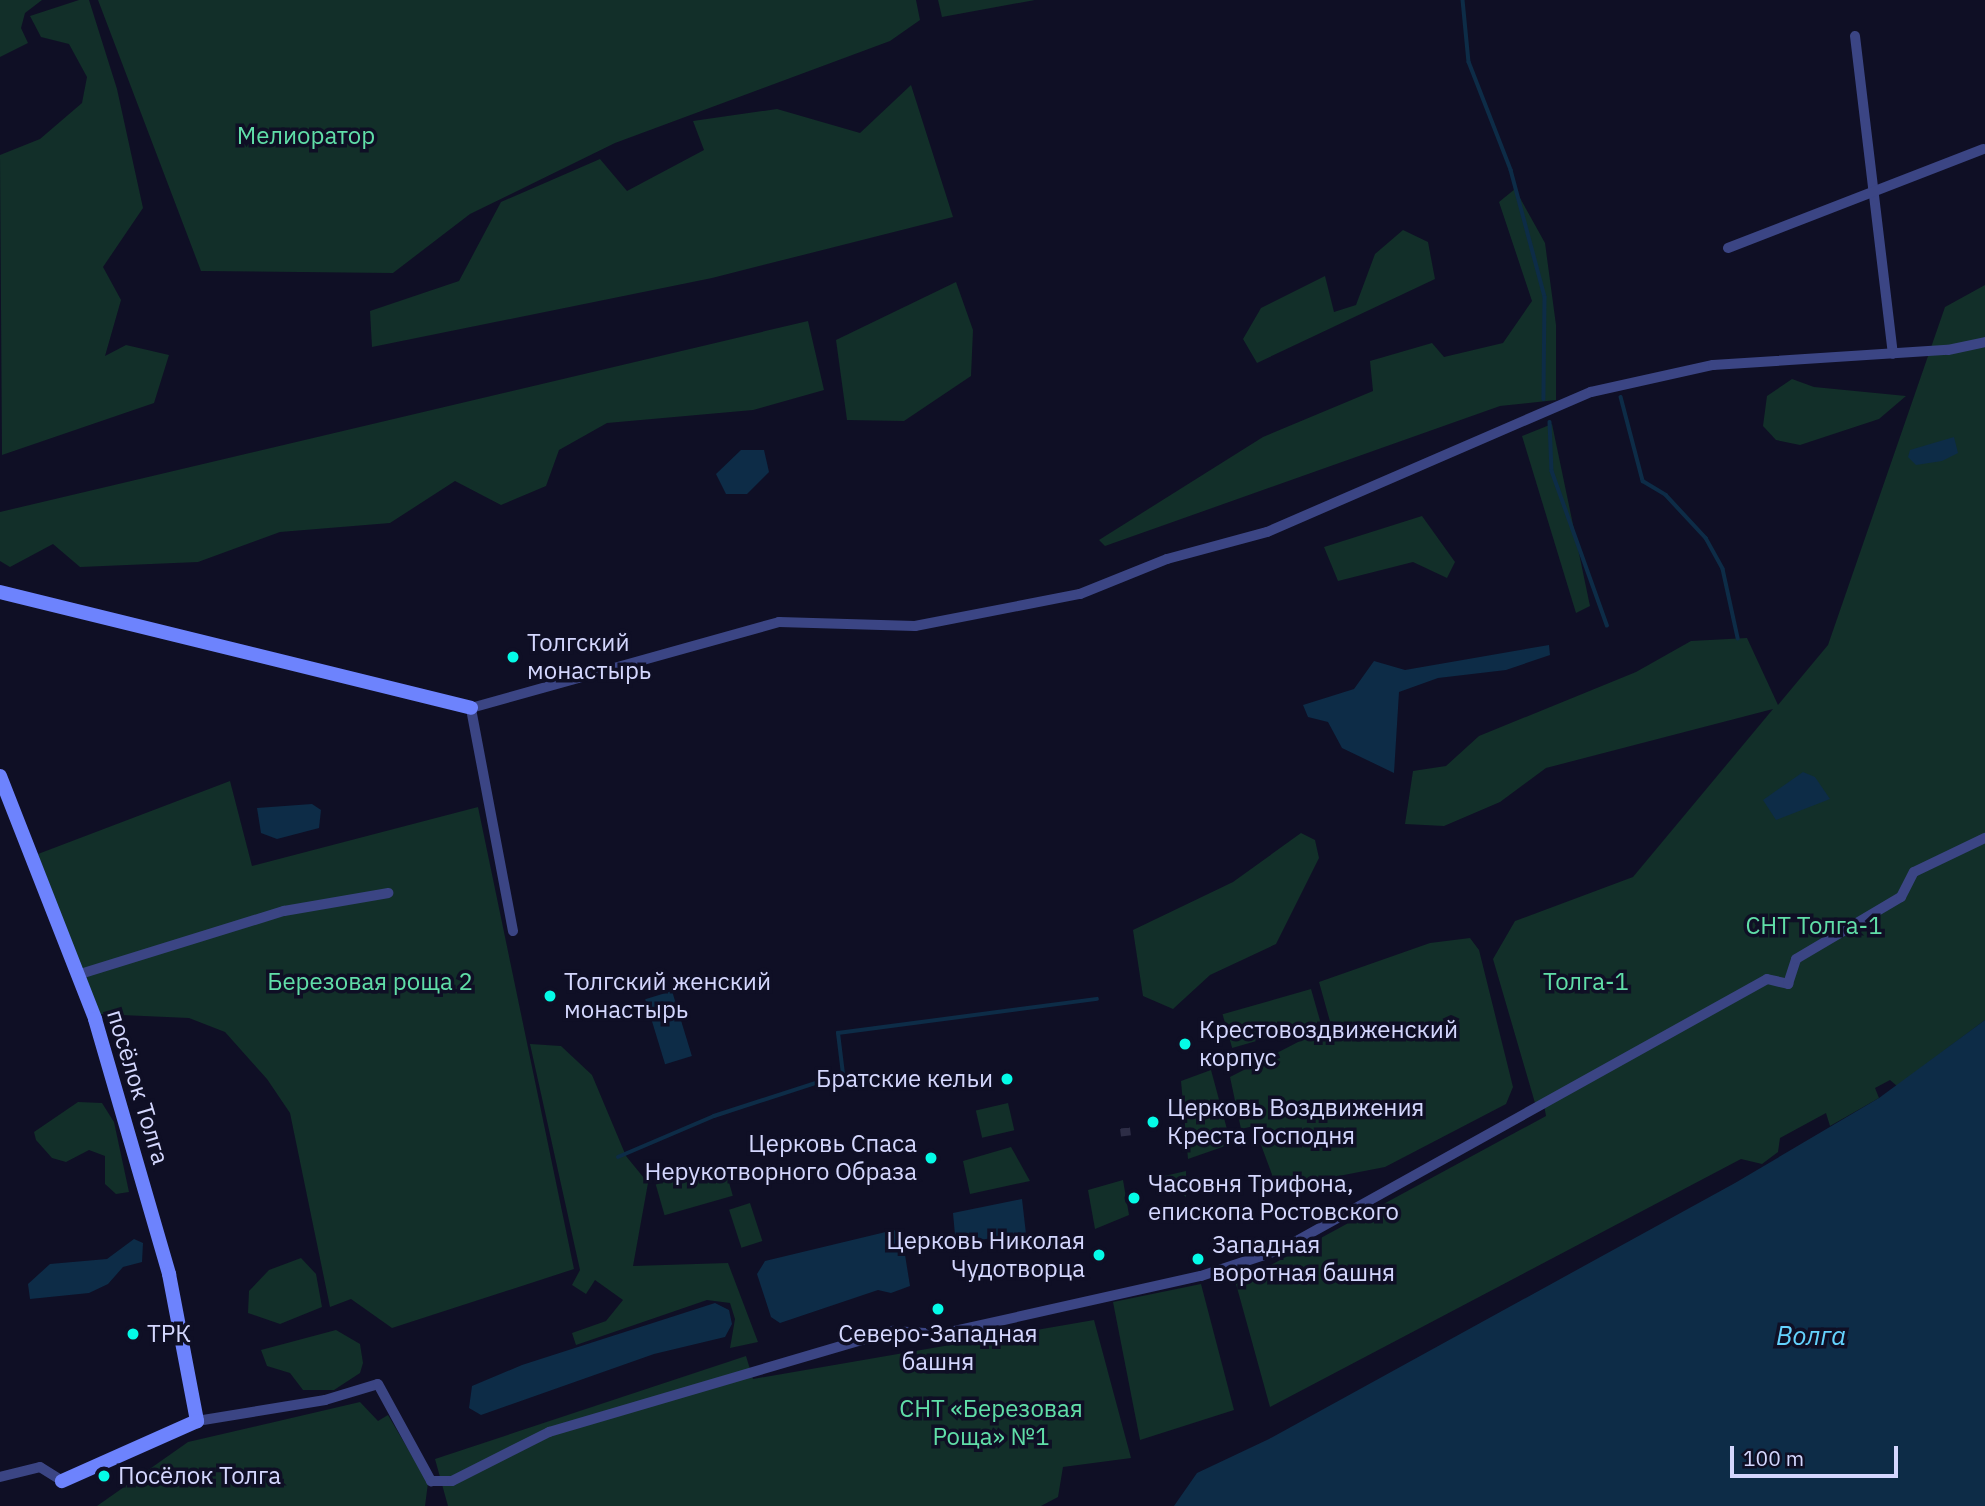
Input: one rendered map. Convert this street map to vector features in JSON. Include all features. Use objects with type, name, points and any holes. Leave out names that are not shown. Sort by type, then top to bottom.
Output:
[{"type":"street","points":[[1854,36],[1893,354]]},
{"type":"street","points":[[1728,248],[1983,149]]},
{"type":"street","points":[[0,592],[471,708],[779,622],[915,626],[1080,594],[1167,559],[1267,532],[1591,393],[1713,365],[1948,350],[1985,342]]},
{"type":"street","points":[[471,708],[513,932]]},
{"type":"street","name":"посёлок Толга","points":[[0,776],[77,975],[162,1249],[197,1421]]},
{"type":"street","points":[[0,1477],[40,1467],[62,1481],[197,1421],[325,1400],[378,1384],[431,1481],[452,1481],[549,1432],[893,1331],[941,1334],[1201,1276],[1282,1250],[1767,979],[1788,984],[1796,959],[1902,897],[1914,872],[1985,838]]},
{"type":"street","points":[[77,975],[284,911],[388,892]]},
{"type":"green space","points":[[0,0],[42,0],[25,13],[21,28],[28,43],[0,57]]},
{"type":"green space","points":[[79,0],[89,0],[117,89],[143,208],[103,267],[121,300],[105,356],[126,345],[169,355],[154,403],[2,455],[0,155],[40,139],[82,103],[87,77],[69,44],[41,37],[30,16]]},
{"type":"green space","name":"Мелиоратор","points":[[98,0],[916,0],[920,20],[890,41],[615,143],[470,214],[393,273],[201,271]]},
{"type":"green space","points":[[938,0],[1035,0],[942,17]]},
{"type":"green space","points":[[911,85],[953,217],[712,278],[372,347],[370,311],[459,281],[501,202],[600,159],[627,191],[704,150],[693,121],[777,109],[860,133]]},
{"type":"green space","points":[[1515,189],[1545,243],[1556,325],[1556,400],[1500,406],[1105,546],[1099,540],[1263,437],[1373,391],[1370,361],[1432,343],[1444,357],[1503,343],[1532,301],[1499,202]]},
{"type":"green space","points":[[1403,230],[1428,242],[1435,279],[1257,363],[1243,339],[1261,308],[1325,276],[1334,312],[1356,305],[1375,254]]},
{"type":"green space","points":[[956,282],[973,330],[971,376],[904,421],[847,420],[836,340]]},
{"type":"green space","name":"СНТ Толга-1","points":[[1985,285],[1985,1020],[1897,1086],[1890,1080],[1875,1088],[1879,1098],[1830,1126],[1826,1113],[1780,1138],[1778,1152],[1762,1164],[1741,1159],[1270,1407],[1236,1284],[1546,1116],[1543,1099],[1535,1103],[1493,959],[1515,921],[1633,877],[1773,709],[1546,768],[1500,802],[1444,826],[1405,824],[1413,771],[1446,766],[1479,736],[1636,672],[1691,641],[1747,638],[1778,705],[1828,645],[1945,307]]},
{"type":"green space","points":[[808,321],[824,390],[753,410],[607,423],[559,450],[546,486],[501,505],[455,481],[390,523],[280,532],[198,562],[80,567],[53,544],[10,567],[0,561],[0,512]]},
{"type":"green space","points":[[1792,379],[1814,387],[1906,396],[1879,419],[1800,445],[1776,440],[1763,426],[1767,396]]},
{"type":"green space","points":[[1552,424],[1590,606],[1576,613],[1522,436]]},
{"type":"green space","points":[[1422,516],[1455,562],[1447,578],[1413,562],[1338,581],[1324,547]]},
{"type":"green space","name":"Березовая роща 2","points":[[230,781],[252,866],[478,807],[574,1269],[392,1328],[351,1299],[330,1307],[290,1113],[267,1079],[225,1032],[189,1018],[99,1014],[38,854]]},
{"type":"green space","points":[[1301,833],[1315,840],[1319,858],[1276,944],[1210,975],[1173,1009],[1143,996],[1133,930],[1233,882]]},
{"type":"green space","points":[[1470,938],[1479,950],[1513,1087],[1506,1104],[1385,1167],[1277,1188],[1254,1126],[1241,1129],[1230,1077],[1331,1025],[1319,982],[1430,943]]},
{"type":"green space","points":[[1311,989],[1321,1023],[1232,1048],[1223,1014]]},
{"type":"green space","points":[[530,1044],[561,1046],[592,1075],[626,1156],[648,1183],[633,1266],[728,1263],[758,1342],[730,1348],[735,1319],[730,1303],[707,1300],[576,1345],[572,1333],[606,1321],[623,1300],[595,1280],[586,1294],[572,1285],[580,1270]]},
{"type":"green space","points":[[1211,1070],[1231,1144],[1188,1159],[1181,1081]]},
{"type":"green space","points":[[78,1102],[102,1103],[114,1122],[129,1192],[116,1194],[105,1184],[105,1156],[89,1150],[66,1162],[52,1158],[36,1140],[34,1132]]},
{"type":"green space","points":[[1008,1103],[1014,1130],[982,1138],[976,1110]]},
{"type":"green space","points":[[1011,1147],[1030,1181],[970,1194],[963,1161]]},
{"type":"green space","points":[[724,1165],[733,1196],[665,1215],[656,1185]]},
{"type":"green space","points":[[1186,1171],[1186,1197],[1160,1177]]},
{"type":"green space","points":[[1123,1180],[1129,1215],[1095,1229],[1088,1190]]},
{"type":"green space","points":[[750,1203],[762,1241],[741,1248],[729,1210]]},
{"type":"green space","points":[[301,1258],[316,1274],[322,1307],[280,1324],[248,1313],[249,1291],[269,1270]]},
{"type":"green space","points":[[1201,1284],[1234,1410],[1140,1440],[1113,1302]]},
{"type":"green space","name":"СНТ «Березовая Роща» №1","points":[[1094,1320],[1131,1458],[1063,1467],[1058,1497],[1041,1506],[448,1506],[435,1459],[746,1356],[753,1379]]},
{"type":"green space","points":[[336,1330],[360,1344],[363,1363],[360,1373],[334,1390],[303,1390],[290,1373],[267,1366],[261,1350]]},
{"type":"green space","points":[[360,1402],[378,1421],[388,1415],[428,1483],[425,1506],[97,1506],[188,1442]]},
{"type":"water","points":[[1954,437],[1958,453],[1942,461],[1916,465],[1908,457],[1910,450]]},
{"type":"water","points":[[741,450],[764,450],[769,472],[747,494],[726,494],[716,474]]},
{"type":"water","points":[[1549,645],[1550,655],[1506,670],[1438,678],[1399,692],[1394,773],[1342,748],[1328,722],[1308,717],[1303,705],[1354,689],[1374,661],[1405,670]]},
{"type":"water","points":[[1803,772],[1815,777],[1830,799],[1776,820],[1763,800]]},
{"type":"water","points":[[312,804],[321,810],[319,828],[277,839],[261,833],[257,808]]},
{"type":"water","points":[[672,991],[692,1056],[665,1064],[645,999]]},
{"type":"water","name":"Волга","points":[[1985,1020],[1985,1506],[1174,1506],[1197,1473],[1269,1439],[1735,1183],[1879,1098]]},
{"type":"water","points":[[1022,1199],[1026,1234],[962,1242],[955,1235],[953,1213]]},
{"type":"water","points":[[894,1230],[902,1236],[910,1286],[891,1293],[878,1290],[780,1323],[771,1317],[757,1274],[765,1261]]},
{"type":"water","points":[[134,1239],[143,1243],[142,1262],[123,1267],[108,1284],[89,1293],[30,1299],[28,1284],[50,1264],[107,1259]]},
{"type":"water","points":[[715,1303],[729,1310],[732,1324],[725,1337],[654,1354],[481,1415],[469,1408],[472,1386],[522,1365]]},
{"type":"waterway","points":[[1463,0],[1469,62],[1511,170],[1545,297],[1544,399]]},
{"type":"waterway","points":[[1621,397],[1643,481],[1666,495],[1706,538],[1723,569],[1738,638]]},
{"type":"waterway","points":[[1550,422],[1552,471],[1607,625]]},
{"type":"waterway","points":[[618,1157],[714,1116],[843,1074],[838,1033],[1097,999]]},
{"type":"tunnel","points":[[1125,1128],[1126,1136]]},
{"type":"place","name":"Толгский монастырь","points":[[513,657]]},
{"type":"place","name":"Толгский женский монастырь","points":[[550,996]]},
{"type":"place","name":"Крестовоздвиженский корпус","points":[[1185,1044]]},
{"type":"place","name":"Братские кельи","points":[[1007,1079]]},
{"type":"place","name":"Церковь Воздвижения Креста Господня","points":[[1153,1122]]},
{"type":"place","name":"Церковь Спаса Нерукотворного Образа","points":[[931,1158]]},
{"type":"place","name":"Часовня Трифона, епископа Ростовского","points":[[1134,1198]]},
{"type":"place","name":"Церковь Николая Чудотворца","points":[[1099,1255]]},
{"type":"place","name":"Западная воротная башня","points":[[1198,1259]]},
{"type":"place","name":"Северо-Западная башня","points":[[938,1309]]},
{"type":"place","name":"ТРК","points":[[133,1334]]},
{"type":"place","name":"Посёлок Толга","points":[[104,1476]]},
{"type":"park label","name":"Толга-1","points":[[1586,982]]}]
